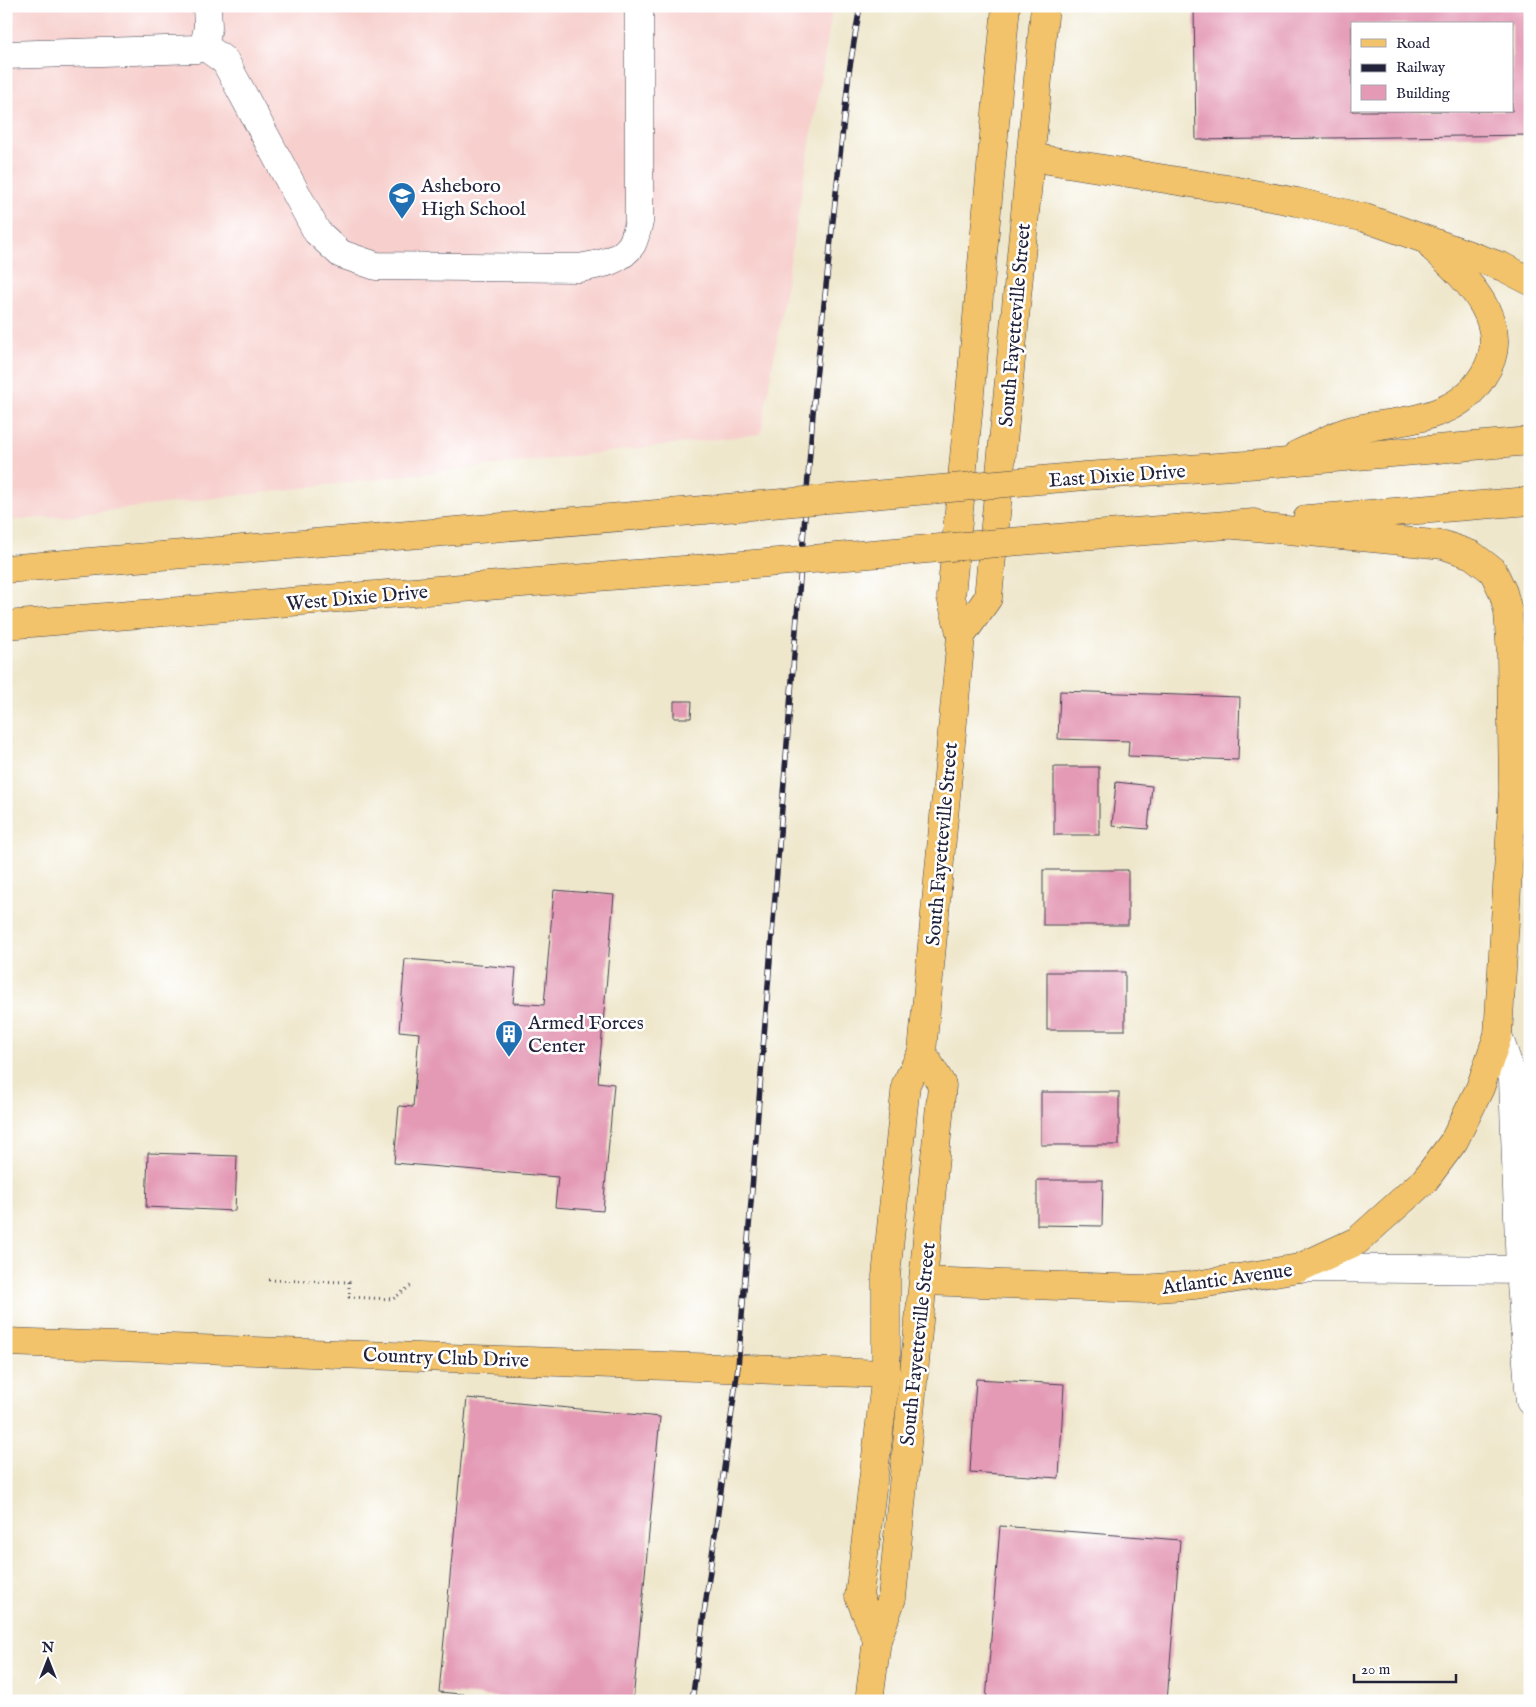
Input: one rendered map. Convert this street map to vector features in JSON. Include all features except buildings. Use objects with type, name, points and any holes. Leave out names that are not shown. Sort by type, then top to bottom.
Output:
[{"type":"main road","name":"South Fayetteville Street","points":[[877,1640],[859,1596],[886,1374],[886,1276],[906,1084],[922,1052],[961,636],[951,597],[1006,6]]},
{"type":"main road","name":"South Fayetteville Street","points":[[961,636],[988,598],[1045,6]]},
{"type":"main road","points":[[1030,157],[1297,202],[1365,218],[1503,267],[1530,281]]},
{"type":"main road","points":[[1276,463],[1356,429],[1409,422],[1444,410],[1464,399],[1481,379],[1493,359],[1495,343],[1492,324],[1479,296],[1455,268],[1425,240]]},
{"type":"main road","name":"East Dixie Drive","points":[[6,569],[1084,476],[1276,463],[1530,441]]},
{"type":"main road","points":[[1235,525],[1530,500]]},
{"type":"main road","points":[[1235,525],[1444,545],[1472,556],[1493,571],[1503,592],[1508,611],[1512,790],[1498,1035],[1480,1088],[1454,1141],[1425,1180],[1357,1241],[1299,1268]]},
{"type":"main road","name":"West Dixie Drive","points":[[6,625],[1080,536],[1235,525]]},
{"type":"main road","points":[[1512,790],[1530,742]]},
{"type":"main road","name":"South Fayetteville Street","points":[[869,1701],[877,1640],[892,1598],[942,1085],[922,1052]]},
{"type":"main road","name":"Atlantic Avenue","points":[[924,1281],[1144,1289],[1195,1285],[1299,1268]]},
{"type":"main road","name":"Country Club Drive","points":[[6,1342],[886,1374]]},
{"type":"street","points":[[204,46],[208,27],[208,6]]},
{"type":"street","points":[[204,46],[225,61],[317,232],[341,254],[358,262],[376,266],[578,268],[603,264],[624,252],[632,244],[639,222],[639,6]]},
{"type":"street","points":[[6,55],[188,51],[204,46]]},
{"type":"street","points":[[1498,1035],[1512,1078],[1525,1270],[1530,1401]]},
{"type":"street","name":"Atlantic Avenue","points":[[1299,1268],[1525,1270]]},
{"type":"path","points":[[269,1280],[349,1282],[349,1297],[393,1299],[412,1285]]},
{"type":"shaded area","name":"Asheboro High School","points":[[6,6],[833,6],[761,434],[72,515],[6,521]]},
{"type":"railway","points":[[692,1701],[738,1367],[815,388],[849,72],[860,6]]},
{"type":"place","name":"Asheboro High School","points":[[402,220]]},
{"type":"place","name":"Armed Forces Center","points":[[509,1058]]}]
